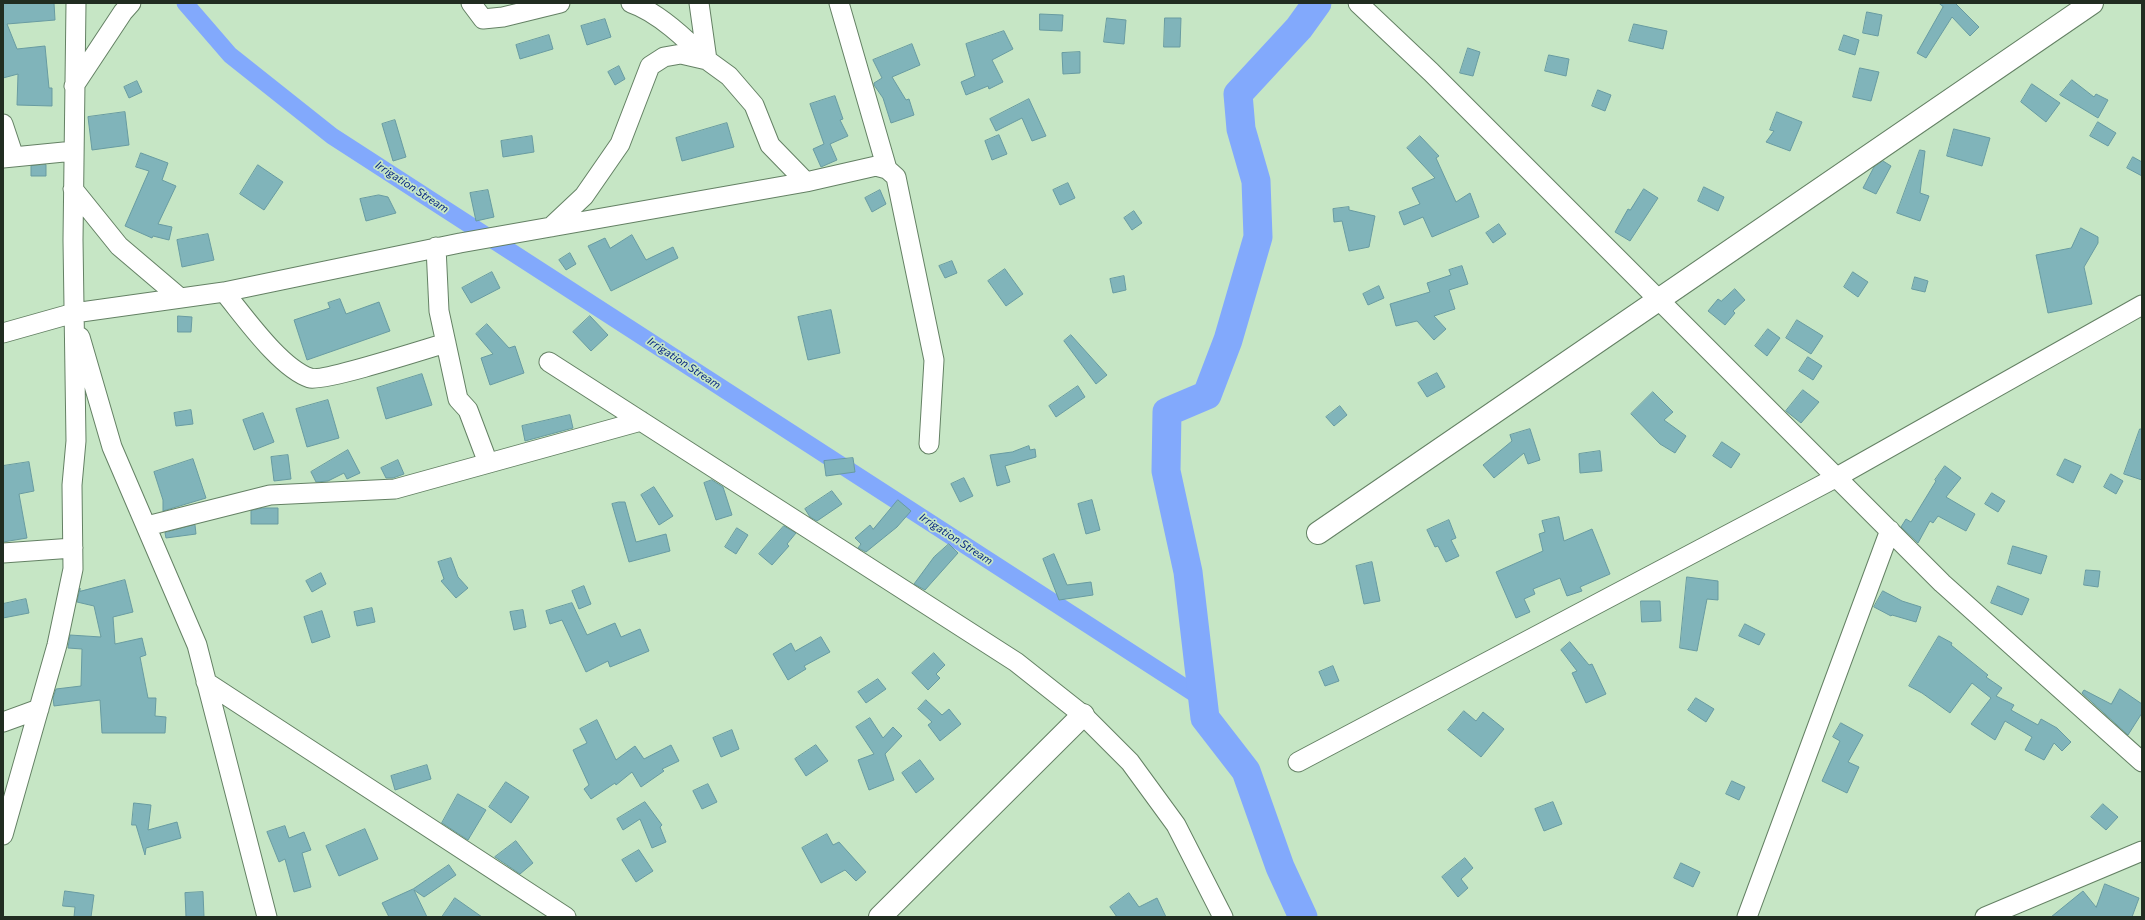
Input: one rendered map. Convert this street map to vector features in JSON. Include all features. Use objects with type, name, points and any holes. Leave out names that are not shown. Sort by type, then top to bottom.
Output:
[{"type":"street","points":[[3,835],[58,645],[73,569],[72,485],[76,441],[73,190],[76,3]]},
{"type":"street","points":[[74,86],[123,12],[132,3]]},
{"type":"street","points":[[471,3],[483,18],[503,17],[560,3]]},
{"type":"street","points":[[631,3],[640,6],[685,38],[707,60],[729,76],[754,105],[770,145],[806,182]]},
{"type":"street","points":[[699,3],[707,60]]},
{"type":"street","points":[[839,3],[887,169]]},
{"type":"street","points":[[1358,3],[1436,78],[1659,299],[1942,583],[2142,762]]},
{"type":"street","points":[[1318,533],[2092,3]]},
{"type":"street","points":[[551,227],[584,196],[620,144],[650,66],[664,57],[681,54],[707,60]]},
{"type":"street","points":[[3,124],[8,158],[74,151]]},
{"type":"street","points":[[3,333],[74,313],[179,297],[224,292],[436,247],[806,182],[876,166],[887,169],[896,177],[934,360],[929,444]]},
{"type":"street","points":[[73,190],[119,246],[179,297]]},
{"type":"street","points":[[436,247],[439,311],[458,399],[468,410],[488,463]]},
{"type":"street","points":[[224,292],[288,366],[311,378],[334,375],[446,343]]},
{"type":"street","points":[[1298,762],[1837,477],[2142,305]]},
{"type":"street","points":[[74,313],[112,447],[197,645],[267,917]]},
{"type":"street","points":[[549,362],[1016,662],[1083,715],[1130,762],[1176,825],[1223,917]]},
{"type":"street","points":[[147,526],[270,495],[396,489],[641,421]]},
{"type":"street","points":[[1747,917],[1890,530]]},
{"type":"street","points":[[3,553],[73,548]]},
{"type":"street","points":[[206,682],[566,917]]},
{"type":"street","points":[[3,722],[39,709]]},
{"type":"street","points":[[880,917],[1083,715]]},
{"type":"street","points":[[1985,917],[2142,851]]},
{"type":"building","points":[[3,3],[54,3],[55,20],[7,24],[17,49],[45,46],[49,88],[52,88],[52,106],[17,105],[18,74],[3,78]]},
{"type":"building","points":[[1939,3],[1955,3],[1979,27],[1970,36],[1952,17],[1926,58],[1917,53],[1943,7]]},
{"type":"building","points":[[1867,12],[1882,15],[1878,36],[1863,33]]},
{"type":"building","points":[[1040,14],[1063,15],[1062,31],[1040,30]]},
{"type":"building","points":[[1107,18],[1126,20],[1124,44],[1104,42]]},
{"type":"building","points":[[1165,18],[1181,18],[1180,47],[1164,47]]},
{"type":"building","points":[[605,19],[611,37],[587,45],[581,26]]},
{"type":"building","points":[[1634,24],[1667,31],[1663,49],[1629,41]]},
{"type":"building","points":[[1004,31],[1013,49],[992,60],[1003,82],[989,89],[988,86],[966,95],[961,82],[975,76],[966,44]]},
{"type":"building","points":[[549,35],[553,49],[520,59],[516,45]]},
{"type":"building","points":[[1844,35],[1859,40],[1855,55],[1839,50]]},
{"type":"building","points":[[912,44],[920,65],[892,77],[906,100],[909,99],[914,115],[891,123],[883,98],[874,85],[874,83],[882,78],[873,60]]},
{"type":"building","points":[[1468,48],[1480,52],[1473,76],[1460,73]]},
{"type":"building","points":[[1080,52],[1080,73],[1063,74],[1062,53]]},
{"type":"building","points":[[1549,55],[1569,59],[1566,76],[1545,71]]},
{"type":"building","points":[[619,66],[625,79],[615,85],[608,72]]},
{"type":"building","points":[[1860,68],[1879,72],[1871,101],[1853,97]]},
{"type":"building","points":[[2072,80],[2094,97],[2096,94],[2108,100],[2098,118],[2060,95]]},
{"type":"building","points":[[137,81],[142,92],[129,98],[124,87]]},
{"type":"building","points":[[2032,84],[2060,103],[2046,122],[2021,102]]},
{"type":"building","points":[[1598,90],[1611,95],[1605,111],[1592,106]]},
{"type":"building","points":[[835,96],[843,119],[840,120],[848,136],[830,144],[837,160],[821,167],[813,149],[824,144],[810,104]]},
{"type":"building","points":[[1029,99],[1046,136],[1032,141],[1022,118],[996,131],[990,119]]},
{"type":"building","points":[[125,112],[129,145],[92,150],[88,117]]},
{"type":"building","points":[[1777,112],[1802,122],[1790,151],[1766,142],[1774,131],[1770,130]]},
{"type":"building","points":[[395,120],[406,157],[393,161],[382,124]]},
{"type":"building","points":[[2098,122],[2116,133],[2108,146],[2090,136]]},
{"type":"building","points":[[727,123],[734,147],[682,161],[676,138]]},
{"type":"building","points":[[1954,129],[1990,138],[1982,166],[1947,156]]},
{"type":"building","points":[[999,135],[1007,154],[992,160],[985,141]]},
{"type":"building","points":[[532,136],[534,152],[503,157],[501,141]]},
{"type":"building","points":[[1420,136],[1439,156],[1436,158],[1456,202],[1470,193],[1479,217],[1432,237],[1423,217],[1404,225],[1399,212],[1420,204],[1412,188],[1435,178],[1407,148]]},
{"type":"building","points":[[1920,150],[1925,151],[1920,193],[1929,196],[1920,221],[1897,213]]},
{"type":"building","points":[[141,153],[168,163],[162,180],[176,186],[158,224],[172,227],[169,240],[153,236],[152,238],[125,226],[149,171],[136,167]]},
{"type":"building","points":[[2133,157],[2142,162],[2142,176],[2127,168]]},
{"type":"building","points":[[1883,161],[1891,166],[1876,194],[1863,188],[1874,167]]},
{"type":"building","points":[[46,165],[46,176],[31,176],[31,166]]},
{"type":"building","points":[[258,165],[283,182],[264,210],[240,194]]},
{"type":"building","points":[[1068,183],[1075,198],[1060,205],[1053,190]]},
{"type":"building","points":[[1704,187],[1724,197],[1718,211],[1698,201]]},
{"type":"building","points":[[1644,189],[1658,198],[1630,241],[1615,232],[1628,209],[1630,210]]},
{"type":"building","points":[[488,190],[494,217],[476,221],[470,193]]},
{"type":"building","points":[[880,190],[886,204],[872,212],[865,198]]},
{"type":"building","points":[[379,195],[388,197],[396,213],[366,221],[360,199]]},
{"type":"building","points":[[1349,207],[1349,210],[1375,216],[1369,247],[1349,251],[1342,221],[1334,222],[1333,209]]},
{"type":"building","points":[[1134,211],[1142,223],[1132,230],[1124,218]]},
{"type":"building","points":[[1499,224],[1506,234],[1493,243],[1486,233]]},
{"type":"building","points":[[2081,228],[2098,237],[2098,243],[2084,267],[2092,304],[2048,313],[2036,255],[2071,248]]},
{"type":"building","points":[[208,234],[214,260],[182,267],[177,240]]},
{"type":"building","points":[[632,235],[646,260],[673,247],[678,258],[611,291],[588,246],[605,238],[610,248]]},
{"type":"building","points":[[570,253],[576,264],[566,270],[559,260]]},
{"type":"building","points":[[952,261],[957,273],[945,278],[939,266]]},
{"type":"building","points":[[1462,266],[1468,284],[1449,290],[1455,309],[1434,316],[1446,329],[1434,340],[1417,321],[1396,326],[1390,304],[1430,292],[1427,283],[1451,275],[1449,270]]},
{"type":"building","points":[[1005,269],[1023,294],[1006,306],[988,281]]},
{"type":"building","points":[[492,272],[500,288],[471,303],[462,288]]},
{"type":"building","points":[[1853,272],[1868,282],[1858,297],[1844,287]]},
{"type":"building","points":[[1124,276],[1126,290],[1113,293],[1110,279]]},
{"type":"building","points":[[1915,277],[1928,281],[1925,292],[1912,289]]},
{"type":"building","points":[[1379,286],[1384,298],[1368,305],[1363,294]]},
{"type":"building","points":[[1735,289],[1745,300],[1733,311],[1735,313],[1725,325],[1708,311],[1718,299],[1721,301]]},
{"type":"building","points":[[340,299],[346,314],[379,302],[390,331],[307,360],[294,320],[330,308],[328,303]]},
{"type":"building","points":[[831,310],[840,353],[808,360],[798,317]]},
{"type":"building","points":[[178,316],[192,317],[191,332],[178,332]]},
{"type":"building","points":[[590,316],[608,335],[591,351],[573,332]]},
{"type":"building","points":[[1797,320],[1823,336],[1811,354],[1786,338]]},
{"type":"building","points":[[487,324],[509,348],[515,346],[524,373],[490,385],[481,358],[493,354],[476,334]]},
{"type":"building","points":[[1768,329],[1780,338],[1767,356],[1755,346]]},
{"type":"building","points":[[1071,335],[1107,375],[1096,384],[1064,341]]},
{"type":"building","points":[[1808,357],[1822,366],[1813,380],[1799,371]]},
{"type":"building","points":[[1437,373],[1445,387],[1427,397],[1418,383]]},
{"type":"building","points":[[422,374],[432,405],[386,419],[377,388]]},
{"type":"building","points":[[1078,386],[1085,397],[1056,417],[1049,406]]},
{"type":"building","points":[[1803,390],[1819,402],[1801,423],[1786,411]]},
{"type":"building","points":[[1653,392],[1673,412],[1664,420],[1686,436],[1675,453],[1660,444],[1631,414]]},
{"type":"building","points":[[328,400],[339,438],[307,447],[296,409]]},
{"type":"building","points":[[1340,406],[1347,415],[1334,426],[1326,417]]},
{"type":"building","points":[[191,410],[193,424],[176,426],[174,413]]},
{"type":"building","points":[[263,413],[274,442],[254,450],[243,420]]},
{"type":"building","points":[[570,415],[573,428],[525,441],[522,426]]},
{"type":"building","points":[[1530,429],[1540,460],[1528,464],[1524,453],[1494,478],[1483,465],[1512,441],[1510,435]]},
{"type":"building","points":[[2140,429],[2142,429],[2142,480],[2124,474]]},
{"type":"building","points":[[1722,442],[1740,454],[1731,468],[1713,456]]},
{"type":"building","points":[[1029,446],[1030,450],[1035,449],[1036,457],[1005,466],[1010,482],[997,486],[990,455],[1012,452]]},
{"type":"building","points":[[348,450],[360,473],[347,479],[344,473],[328,481],[316,482],[311,472]]},
{"type":"building","points":[[1600,451],[1602,471],[1580,473],[1579,454]]},
{"type":"building","points":[[288,455],[291,479],[274,481],[271,457]]},
{"type":"building","points":[[853,458],[855,472],[826,476],[824,461]]},
{"type":"building","points":[[193,459],[206,498],[163,511],[163,500],[154,472]]},
{"type":"building","points":[[2065,459],[2081,466],[2073,483],[2057,475]]},
{"type":"building","points":[[398,460],[404,474],[393,478],[386,478],[381,468]]},
{"type":"building","points":[[29,462],[34,491],[19,494],[27,538],[3,542],[3,466]]},
{"type":"building","points":[[1945,466],[1961,478],[1946,497],[1975,514],[1966,531],[1938,516],[1933,523],[1930,521],[1918,543],[1901,527],[1906,519],[1911,522],[1936,481],[1935,480]]},
{"type":"building","points":[[2111,474],[2123,481],[2116,494],[2104,487]]},
{"type":"building","points":[[964,478],[973,496],[960,502],[951,484]]},
{"type":"building","points":[[712,480],[723,487],[732,515],[716,520],[704,483]]},
{"type":"building","points":[[654,487],[673,516],[659,525],[641,495]]},
{"type":"building","points":[[832,491],[842,504],[817,521],[810,517],[805,509]]},
{"type":"building","points":[[1992,493],[2005,501],[1998,512],[1985,504]]},
{"type":"building","points":[[898,500],[911,511],[897,527],[866,552],[858,548],[861,544],[855,538],[870,525],[873,529]]},
{"type":"building","points":[[1092,500],[1100,530],[1086,534],[1078,504]]},
{"type":"building","points":[[625,502],[636,542],[666,534],[670,551],[629,562],[612,504]]},
{"type":"building","points":[[263,508],[278,508],[278,524],[251,524],[251,511]]},
{"type":"building","points":[[1559,517],[1564,541],[1592,529],[1610,574],[1580,587],[1582,591],[1567,596],[1560,578],[1533,589],[1535,594],[1524,599],[1530,612],[1516,618],[1496,572],[1543,551],[1539,534],[1545,532],[1542,521]]},
{"type":"building","points":[[1449,520],[1456,538],[1451,540],[1459,556],[1446,562],[1438,546],[1435,547],[1427,530]]},
{"type":"building","points":[[195,525],[196,534],[166,538],[165,533]]},
{"type":"building","points":[[784,526],[796,533],[787,544],[789,546],[772,565],[759,554]]},
{"type":"building","points":[[737,528],[748,535],[736,554],[725,547]]},
{"type":"building","points":[[949,544],[958,553],[925,590],[914,584],[934,557]]},
{"type":"building","points":[[2013,546],[2047,556],[2041,574],[2008,564]]},
{"type":"building","points":[[1054,554],[1067,585],[1091,582],[1093,595],[1059,600],[1043,559]]},
{"type":"building","points":[[451,558],[458,577],[468,588],[456,598],[441,581],[444,579],[438,562]]},
{"type":"building","points":[[1372,562],[1380,601],[1364,604],[1356,566]]},
{"type":"building","points":[[2086,570],[2100,571],[2098,587],[2084,585]]},
{"type":"building","points":[[321,573],[326,584],[312,592],[306,581]]},
{"type":"building","points":[[1687,577],[1718,581],[1718,600],[1707,599],[1697,651],[1680,648]]},
{"type":"building","points":[[125,580],[133,612],[113,617],[115,644],[142,638],[146,655],[140,657],[148,698],[156,698],[155,716],[166,717],[165,733],[102,733],[100,700],[54,706],[53,698],[56,689],[81,686],[82,649],[68,648],[70,635],[101,637],[94,606],[77,602],[80,588],[80,591]]},
{"type":"building","points":[[584,586],[591,604],[579,609],[572,591]]},
{"type":"building","points":[[1998,586],[2029,599],[2022,615],[1991,603]]},
{"type":"building","points":[[1883,591],[1902,601],[1921,607],[1916,622],[1892,615],[1891,616],[1874,607]]},
{"type":"building","points":[[26,599],[29,613],[3,618],[3,604]]},
{"type":"building","points":[[1641,601],[1660,601],[1661,621],[1642,622]]},
{"type":"building","points":[[572,603],[587,635],[615,623],[621,637],[640,629],[649,651],[610,667],[608,661],[586,672],[562,620],[550,624],[546,611]]},
{"type":"building","points":[[372,608],[375,622],[357,626],[354,612]]},
{"type":"building","points":[[523,610],[526,627],[514,630],[510,612]]},
{"type":"building","points":[[322,611],[330,637],[312,643],[304,617]]},
{"type":"building","points":[[1745,624],[1765,634],[1759,645],[1739,636]]},
{"type":"building","points":[[1939,636],[1952,643],[1951,645],[1988,675],[1986,677],[2002,688],[1996,696],[2014,705],[2011,710],[2038,725],[2041,719],[2057,728],[2071,742],[2062,751],[2054,743],[2044,760],[2025,750],[2032,737],[2005,721],[1995,740],[1971,724],[1991,698],[1972,683],[1950,713],[1922,693],[1909,686]]},
{"type":"building","points":[[821,637],[830,652],[804,666],[806,669],[788,680],[773,654],[791,643],[795,651]]},
{"type":"building","points":[[1570,642],[1589,665],[1592,664],[1606,694],[1586,703],[1572,673],[1577,671],[1561,650]]},
{"type":"building","points":[[934,653],[945,665],[936,674],[940,678],[928,690],[912,673]]},
{"type":"building","points":[[1333,666],[1339,681],[1325,686],[1319,672]]},
{"type":"building","points":[[878,679],[886,689],[866,703],[858,692]]},
{"type":"building","points":[[2120,689],[2142,704],[2142,713],[2128,735],[2082,693],[2084,690],[2111,704]]},
{"type":"building","points":[[1696,698],[1714,709],[1706,722],[1688,710]]},
{"type":"building","points":[[926,700],[942,715],[949,709],[961,724],[940,741],[928,725],[932,722],[918,709]]},
{"type":"building","points":[[1464,711],[1476,721],[1483,712],[1504,729],[1481,757],[1448,730]]},
{"type":"building","points":[[870,718],[883,738],[893,727],[902,736],[885,754],[894,780],[869,790],[858,760],[874,754],[856,727]]},
{"type":"building","points":[[597,720],[616,760],[635,746],[644,759],[671,745],[679,761],[662,769],[664,771],[641,787],[632,772],[616,785],[615,783],[591,799],[584,789],[589,785],[573,750],[587,743],[580,729]]},
{"type":"building","points":[[1841,723],[1863,735],[1848,762],[1859,767],[1847,793],[1822,781],[1840,741],[1833,737]]},
{"type":"building","points":[[732,730],[739,749],[721,757],[713,738]]},
{"type":"building","points":[[816,745],[828,761],[806,776],[795,759]]},
{"type":"building","points":[[920,760],[934,779],[916,793],[902,773]]},
{"type":"building","points":[[427,765],[431,779],[395,790],[391,776]]},
{"type":"building","points":[[1732,781],[1745,787],[1739,800],[1726,794]]},
{"type":"building","points":[[506,782],[529,797],[511,823],[489,807]]},
{"type":"building","points":[[708,784],[717,802],[702,809],[693,791]]},
{"type":"building","points":[[458,794],[486,810],[468,840],[442,823]]},
{"type":"building","points":[[645,802],[662,825],[660,827],[666,842],[652,848],[640,819],[623,830],[617,819]]},
{"type":"building","points":[[1553,802],[1562,824],[1544,831],[1535,809]]},
{"type":"building","points":[[134,803],[151,805],[148,830],[177,822],[181,838],[146,848],[145,855],[136,825],[132,825]]},
{"type":"building","points":[[2103,804],[2118,817],[2106,830],[2091,817]]},
{"type":"building","points":[[285,826],[289,838],[304,832],[311,850],[302,853],[311,887],[294,892],[285,859],[279,862],[267,832]]},
{"type":"building","points":[[365,829],[378,859],[339,876],[326,846]]},
{"type":"building","points":[[827,834],[833,845],[839,842],[866,872],[856,881],[845,870],[821,883],[802,848]]},
{"type":"building","points":[[516,841],[533,863],[520,874],[495,857]]},
{"type":"building","points":[[639,850],[653,871],[636,882],[622,860]]},
{"type":"building","points":[[1465,858],[1473,868],[1461,879],[1468,888],[1458,897],[1442,877]]},
{"type":"building","points":[[1681,863],[1700,872],[1693,887],[1674,878]]},
{"type":"building","points":[[449,865],[456,875],[424,897],[414,890],[427,917],[389,917],[382,903],[413,889]]},
{"type":"building","points":[[2105,884],[2139,898],[2132,917],[2051,917],[2083,891],[2096,907]]},
{"type":"building","points":[[65,891],[94,895],[91,917],[74,917],[75,907],[63,906]]},
{"type":"building","points":[[203,892],[204,917],[186,917],[185,893]]},
{"type":"building","points":[[1129,893],[1139,907],[1157,898],[1166,917],[1117,917],[1110,907]]},
{"type":"building","points":[[455,898],[482,917],[442,917]]},
{"type":"waterway","name":"Irrigation Stream","points":[[185,3],[230,55],[332,136],[1203,699]]},
{"type":"waterway","points":[[1303,917],[1280,867],[1246,771],[1205,718],[1188,572],[1166,471],[1167,412],[1207,395],[1228,340],[1258,237],[1256,181],[1241,129],[1238,94],[1299,28],[1317,3]]}]
